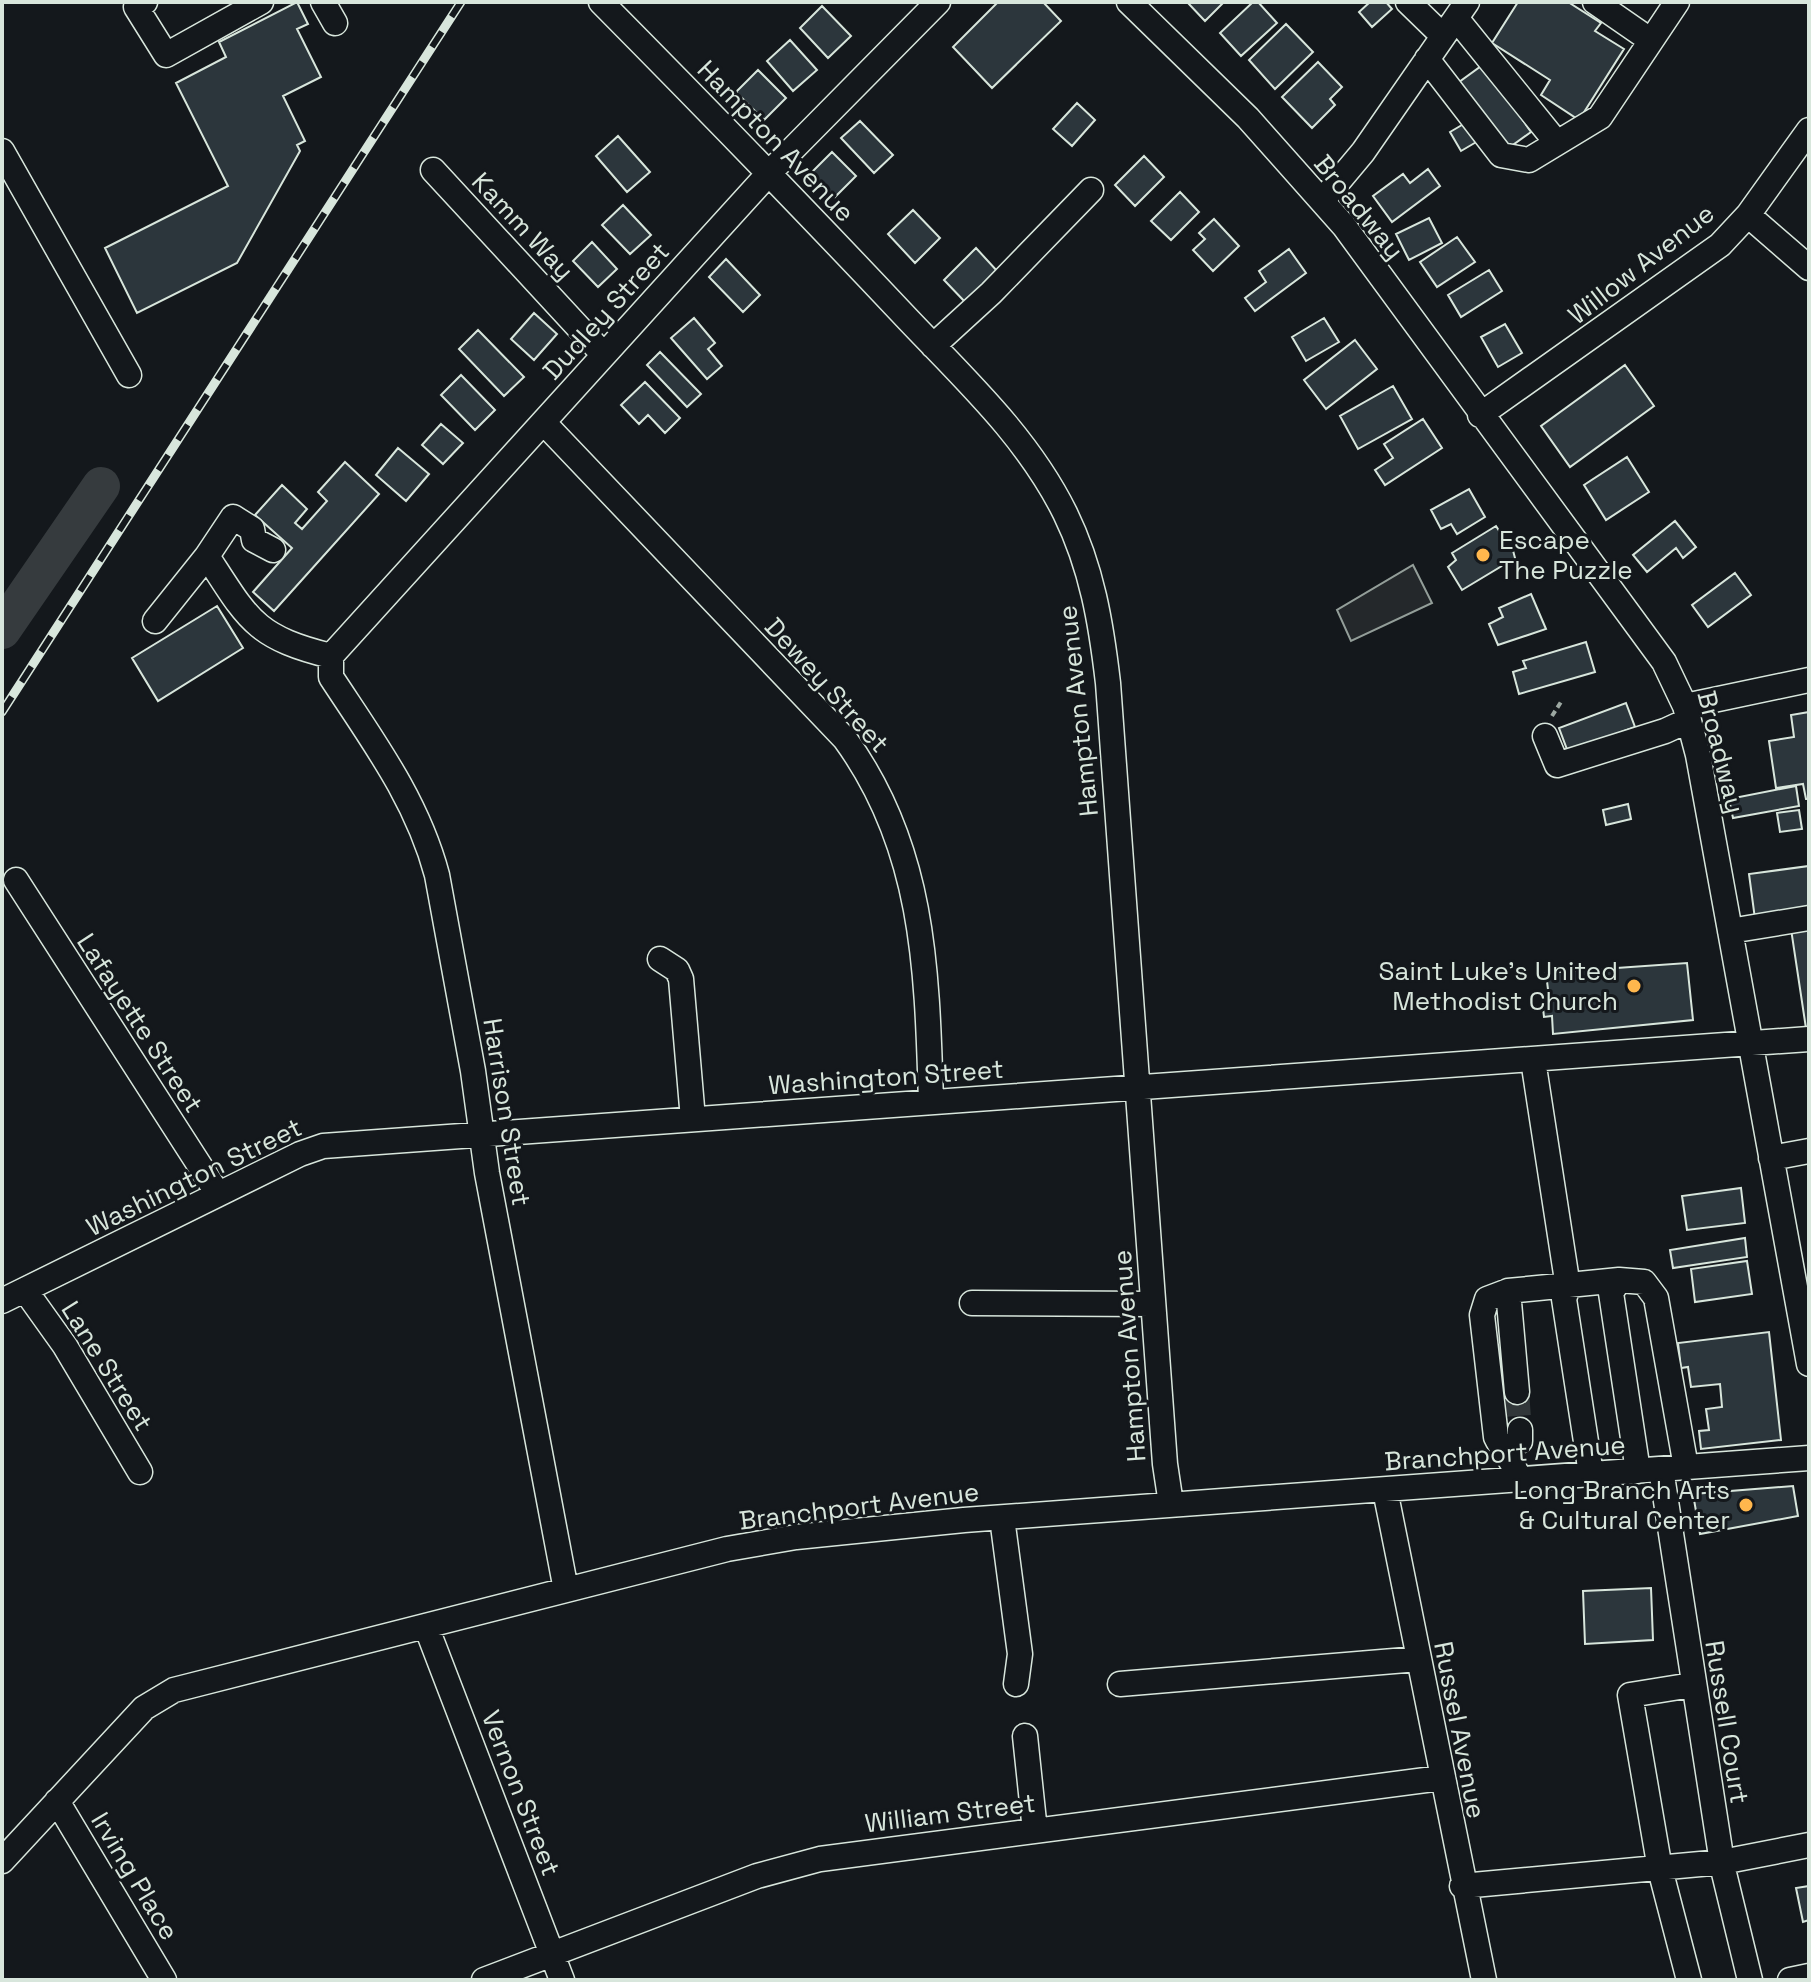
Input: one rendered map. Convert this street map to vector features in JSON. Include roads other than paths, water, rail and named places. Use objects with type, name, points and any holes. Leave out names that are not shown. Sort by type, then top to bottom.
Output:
[{"type":"street","points":[[145,2],[136,7],[166,55],[261,2]]},
{"type":"street","name":"Hampton Avenue","points":[[601,2],[770,172],[1017,436],[1064,511],[1091,579],[1108,683],[1136,1087],[1165,1464],[1171,1504]]},
{"type":"street","name":"Dudley Street","points":[[330,661],[770,172],[938,2]]},
{"type":"street","name":"Broadway","points":[[1129,2],[1248,118],[1344,226],[1480,415],[1656,649],[1687,713],[1771,1158],[1801,1277],[1809,1364]]},
{"type":"street","points":[[1408,2],[1455,19],[1557,143]]},
{"type":"street","points":[[1595,2],[1650,40]]},
{"type":"street","points":[[1427,59],[1501,155],[1529,160],[1600,117],[1677,2]]},
{"type":"street","points":[[1322,201],[1363,152],[1455,19]]},
{"type":"street","name":"Willow Avenue","points":[[1480,415],[1708,255],[1748,215],[1809,130]]},
{"type":"street","points":[[2,151],[129,375]]},
{"type":"street","name":"Kamm Way","points":[[433,170],[604,355]]},
{"type":"street","points":[[933,346],[991,293],[1091,190]]},
{"type":"street","points":[[1748,215],[1809,268]]},
{"type":"street","name":"Dewey Street","points":[[544,423],[845,739],[866,769],[900,840],[915,892],[931,1102]]},
{"type":"street","points":[[155,621],[207,556],[233,517],[252,529],[254,540],[273,550]]},
{"type":"street","points":[[207,556],[255,626],[330,661]]},
{"type":"street","name":"Harrison Street","points":[[330,661],[331,677],[403,787],[428,843],[566,1590]]},
{"type":"street","points":[[1545,736],[1557,765],[1665,731],[1687,713],[1809,680]]},
{"type":"street","name":"Lafayette Street","points":[[16,880],[218,1194]]},
{"type":"street","points":[[1730,931],[1809,918]]},
{"type":"street","points":[[660,959],[677,970],[681,979],[693,1119]]},
{"type":"street","name":"Washington Street","points":[[2,1301],[218,1194],[323,1146],[1809,1039]]},
{"type":"street","points":[[1533,1060],[1554,1186],[1568,1287],[1564,1299],[1591,1474]]},
{"type":"street","points":[[1771,1158],[1809,1151]]},
{"type":"street","points":[[1518,1480],[1516,1463],[1502,1451],[1496,1437],[1482,1315],[1487,1299],[1508,1291],[1568,1287],[1575,1283],[1610,1285],[1644,1282],[1656,1298],[1686,1467]]},
{"type":"street","name":"Russell Court","points":[[1610,1285],[1692,1685],[1722,1862],[1750,1980]]},
{"type":"street","name":"Lane Street","points":[[25,1290],[65,1346],[140,1472]]},
{"type":"street","points":[[1508,1291],[1517,1392]]},
{"type":"street","points":[[972,1303],[1153,1304]]},
{"type":"street","points":[[1502,1451],[1520,1441],[1520,1430]]},
{"type":"street","name":"Branchport Avenue","points":[[2,1861],[144,1708],[174,1690],[727,1549],[796,1537],[1002,1518],[1809,1458]]},
{"type":"street","name":"Russel Avenue","points":[[1385,1490],[1462,1886],[1484,1980]]},
{"type":"street","points":[[1002,1518],[1020,1654],[1016,1684]]},
{"type":"street","name":"Vernon Street","points":[[426,1626],[562,1980]]},
{"type":"street","points":[[1120,1684],[1418,1659]]},
{"type":"street","points":[[1689,1980],[1660,1869],[1630,1695],[1692,1685]]},
{"type":"street","points":[[1025,1736],[1035,1831]]},
{"type":"street","name":"William Street","points":[[484,1980],[757,1876],[820,1859],[1441,1778]]},
{"type":"street","name":"Irving Place","points":[[57,1801],[164,1980]]},
{"type":"street","points":[[1462,1886],[1722,1862],[1809,1845]]},
{"type":"street","points":[[1790,1980],[1809,1976]]},
{"type":"waterway","points":[[2,630],[101,486]]},
{"type":"tunnel","points":[[1517,1392],[1520,1430]]},
{"type":"railway","points":[[2,712],[461,2]]},
{"type":"place","name":"Escape The Puzzle","points":[[1483,555]]},
{"type":"place","name":"Saint Luke's United Methodist Church","points":[[1634,986]]},
{"type":"place","name":"Long Branch Arts & Cultural Center","points":[[1746,1505]]}]
